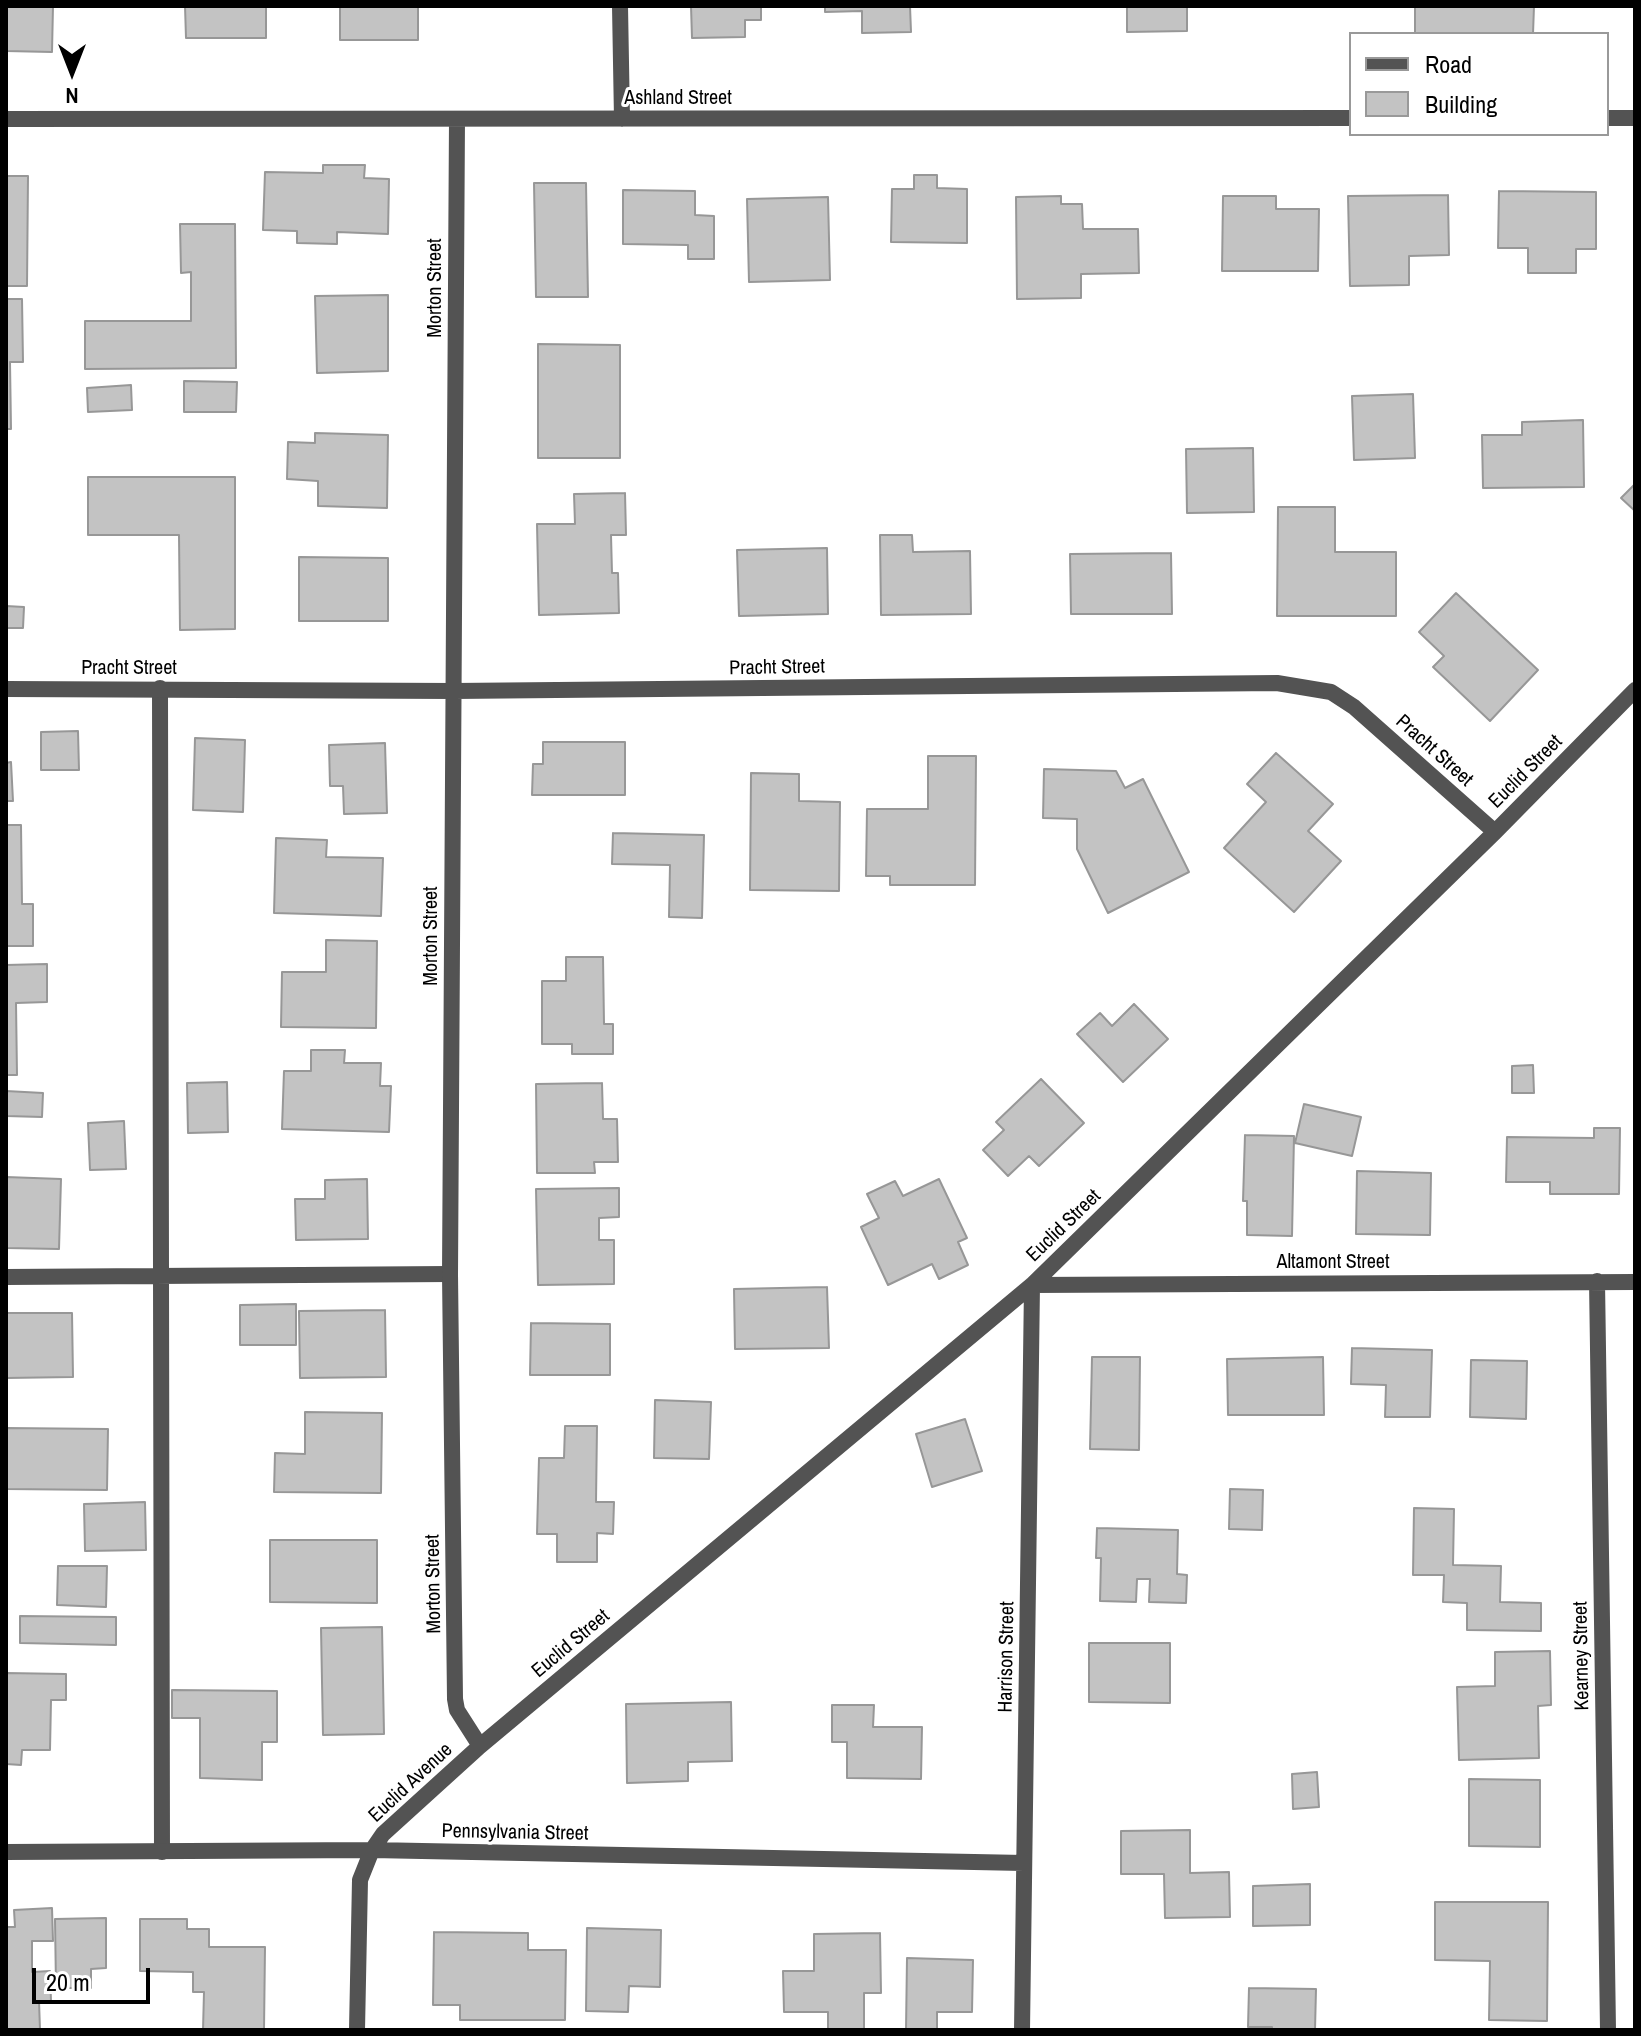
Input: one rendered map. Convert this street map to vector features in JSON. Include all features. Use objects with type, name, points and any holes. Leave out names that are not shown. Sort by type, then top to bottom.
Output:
[{"type":"street","points":[[620,6],[622,119]]},
{"type":"street","name":"Ashland Street","points":[[6,119],[1349,118]]},
{"type":"street","points":[[1609,118],[1635,118]]},
{"type":"street","name":"Morton Street","points":[[457,119],[450,1274],[455,1699],[457,1710],[480,1746]]},
{"type":"street","name":"Pracht Street","points":[[6,689],[454,691],[1277,683],[1331,692],[1354,707],[1495,832]]},
{"type":"street","points":[[160,688],[162,1852]]},
{"type":"street","name":"Euclid Street","points":[[480,1746],[1032,1285],[1495,832],[1635,690]]},
{"type":"street","points":[[6,1277],[450,1274]]},
{"type":"street","name":"Kearney Street","points":[[1597,1281],[1608,2030]]},
{"type":"street","name":"Altamont Street","points":[[1032,1285],[1635,1282]]},
{"type":"street","name":"Harrison Street","points":[[1022,2030],[1032,1285]]},
{"type":"street","name":"Euclid Avenue","points":[[372,1850],[383,1834],[480,1746]]},
{"type":"street","points":[[357,2030],[360,1880],[372,1850]]},
{"type":"street","name":"Pennsylvania Street","points":[[6,1852],[372,1850],[1024,1863]]},
{"type":"building","points":[[6,6],[53,6],[52,52],[6,51]]},
{"type":"building","points":[[185,6],[266,6],[266,38],[186,38]]},
{"type":"building","points":[[340,6],[418,6],[418,40],[340,40]]},
{"type":"building","points":[[691,6],[761,6],[761,20],[745,20],[745,37],[692,38]]},
{"type":"building","points":[[825,6],[910,6],[911,32],[862,33],[862,11],[825,12]]},
{"type":"building","points":[[1127,6],[1187,6],[1187,31],[1127,32]]},
{"type":"building","points":[[1415,6],[1534,6],[1533,32],[1415,32]]},
{"type":"building","points":[[323,165],[365,165],[364,178],[389,179],[388,234],[337,232],[337,244],[297,243],[297,231],[263,230],[265,172],[323,173]]},
{"type":"building","points":[[914,175],[937,175],[937,188],[967,189],[967,243],[891,242],[892,189],[914,189]]},
{"type":"building","points":[[6,176],[28,176],[27,286],[6,286]]},
{"type":"building","points":[[534,183],[586,183],[588,297],[536,297]]},
{"type":"building","points":[[623,190],[695,191],[695,215],[714,216],[714,259],[688,259],[688,245],[623,244]]},
{"type":"building","points":[[1499,191],[1596,192],[1596,249],[1576,249],[1576,273],[1528,273],[1528,248],[1498,248]]},
{"type":"building","points":[[1448,195],[1449,255],[1409,256],[1409,285],[1350,286],[1348,196]]},
{"type":"building","points":[[1061,196],[1061,204],[1082,204],[1083,229],[1138,229],[1139,273],[1081,274],[1081,298],[1017,299],[1016,197]]},
{"type":"building","points":[[1223,196],[1276,196],[1276,209],[1319,209],[1318,271],[1222,271]]},
{"type":"building","points":[[828,197],[830,280],[749,282],[747,199]]},
{"type":"building","points":[[180,224],[235,224],[236,368],[85,369],[85,321],[191,321],[191,272],[181,273]]},
{"type":"building","points":[[388,295],[388,371],[317,373],[315,296]]},
{"type":"building","points":[[6,299],[22,299],[23,362],[10,362],[11,429],[6,429]]},
{"type":"building","points":[[538,344],[620,345],[620,458],[538,458]]},
{"type":"building","points":[[184,381],[237,382],[236,412],[184,412]]},
{"type":"building","points":[[131,385],[132,410],[88,412],[87,388]]},
{"type":"building","points":[[1413,394],[1415,458],[1354,460],[1352,396]]},
{"type":"building","points":[[1583,420],[1584,487],[1483,488],[1482,435],[1522,435],[1522,422]]},
{"type":"building","points":[[315,433],[388,435],[387,508],[318,506],[318,481],[287,479],[288,442],[315,443]]},
{"type":"building","points":[[1253,448],[1254,512],[1187,513],[1186,449]]},
{"type":"building","points":[[88,477],[235,477],[235,629],[180,630],[179,535],[88,535]]},
{"type":"building","points":[[1635,484],[1635,511],[1621,498]]},
{"type":"building","points":[[625,493],[626,535],[611,535],[612,573],[618,573],[619,613],[539,615],[537,524],[575,524],[574,494]]},
{"type":"building","points":[[1278,507],[1335,507],[1335,552],[1396,552],[1396,616],[1277,616]]},
{"type":"building","points":[[880,535],[912,535],[913,552],[970,551],[971,614],[881,615]]},
{"type":"building","points":[[827,548],[828,614],[739,616],[737,550]]},
{"type":"building","points":[[1171,553],[1172,614],[1071,614],[1070,554]]},
{"type":"building","points":[[299,557],[388,558],[388,621],[299,621]]},
{"type":"building","points":[[1456,593],[1538,670],[1490,721],[1433,667],[1444,656],[1419,632]]},
{"type":"building","points":[[6,606],[24,607],[23,628],[6,628]]},
{"type":"building","points":[[78,731],[79,770],[41,770],[41,732]]},
{"type":"building","points":[[195,738],[245,740],[243,812],[193,810]]},
{"type":"building","points":[[543,742],[625,742],[625,795],[532,795],[533,764],[543,764]]},
{"type":"building","points":[[385,743],[387,813],[344,814],[343,786],[330,786],[329,745]]},
{"type":"building","points":[[1276,753],[1333,804],[1308,831],[1341,861],[1294,912],[1224,848],[1266,802],[1247,784]]},
{"type":"building","points":[[928,756],[976,756],[975,885],[890,885],[890,876],[866,876],[867,809],[928,809]]},
{"type":"building","points":[[11,762],[13,801],[6,801],[6,763]]},
{"type":"building","points":[[1044,769],[1116,771],[1125,788],[1143,779],[1189,872],[1108,913],[1077,849],[1077,819],[1043,818]]},
{"type":"building","points":[[751,773],[799,774],[799,801],[840,802],[839,891],[750,890]]},
{"type":"building","points":[[6,825],[21,825],[22,904],[33,904],[33,946],[6,946]]},
{"type":"building","points":[[613,833],[704,835],[702,918],[669,917],[670,865],[612,864]]},
{"type":"building","points":[[276,838],[327,840],[326,857],[383,858],[381,916],[274,913]]},
{"type":"building","points":[[326,940],[377,941],[376,1028],[281,1027],[282,972],[326,972]]},
{"type":"building","points":[[566,957],[603,957],[604,1024],[613,1024],[613,1054],[572,1054],[572,1044],[542,1044],[542,981],[566,981]]},
{"type":"building","points":[[47,964],[47,1002],[16,1003],[17,1075],[6,1075],[6,965]]},
{"type":"building","points":[[1134,1004],[1168,1039],[1123,1082],[1077,1034],[1100,1013],[1112,1026]]},
{"type":"building","points":[[311,1050],[345,1050],[344,1063],[381,1063],[380,1086],[391,1086],[389,1132],[282,1129],[284,1071],[311,1071]]},
{"type":"building","points":[[1533,1065],[1534,1093],[1512,1093],[1512,1066]]},
{"type":"building","points":[[1041,1079],[1084,1123],[1039,1166],[1029,1156],[1008,1176],[983,1150],[1004,1130],[996,1122]]},
{"type":"building","points":[[227,1082],[228,1132],[188,1133],[187,1083]]},
{"type":"building","points":[[602,1083],[603,1119],[617,1119],[618,1162],[594,1162],[595,1173],[537,1173],[536,1084]]},
{"type":"building","points":[[6,1091],[43,1093],[42,1117],[6,1116]]},
{"type":"building","points":[[1304,1104],[1361,1117],[1352,1156],[1295,1143]]},
{"type":"building","points":[[124,1121],[126,1169],[90,1170],[88,1123]]},
{"type":"building","points":[[1594,1128],[1620,1128],[1619,1194],[1550,1194],[1550,1182],[1506,1182],[1507,1137],[1594,1138]]},
{"type":"building","points":[[1245,1135],[1294,1136],[1292,1236],[1247,1235],[1247,1201],[1243,1201]]},
{"type":"building","points":[[1357,1171],[1431,1173],[1430,1235],[1356,1234]]},
{"type":"building","points":[[6,1177],[61,1179],[59,1249],[6,1248]]},
{"type":"building","points":[[367,1179],[368,1239],[296,1240],[295,1199],[325,1199],[325,1180]]},
{"type":"building","points":[[939,1179],[967,1238],[958,1242],[968,1265],[939,1279],[932,1264],[888,1285],[861,1227],[879,1218],[867,1194],[895,1181],[903,1196]]},
{"type":"building","points":[[619,1188],[619,1217],[599,1218],[599,1240],[614,1240],[614,1284],[538,1285],[536,1189]]},
{"type":"building","points":[[827,1287],[829,1348],[735,1349],[734,1289]]},
{"type":"building","points":[[296,1304],[296,1345],[240,1345],[240,1305]]},
{"type":"building","points":[[385,1310],[386,1377],[300,1378],[299,1311]]},
{"type":"building","points":[[6,1313],[72,1313],[73,1377],[6,1378]]},
{"type":"building","points":[[531,1323],[610,1324],[610,1375],[530,1375]]},
{"type":"building","points":[[1352,1348],[1432,1350],[1430,1417],[1385,1417],[1386,1385],[1351,1384]]},
{"type":"building","points":[[1092,1357],[1140,1357],[1139,1450],[1090,1449]]},
{"type":"building","points":[[1323,1357],[1324,1415],[1228,1415],[1227,1359]]},
{"type":"building","points":[[1471,1360],[1527,1361],[1526,1419],[1470,1417]]},
{"type":"building","points":[[655,1400],[711,1402],[709,1459],[654,1458]]},
{"type":"building","points":[[305,1412],[382,1413],[381,1493],[274,1492],[275,1453],[305,1454]]},
{"type":"building","points":[[965,1419],[982,1471],[932,1487],[916,1434]]},
{"type":"building","points":[[565,1426],[597,1426],[596,1502],[614,1502],[613,1534],[597,1533],[597,1562],[557,1562],[557,1534],[537,1534],[539,1458],[564,1458]]},
{"type":"building","points":[[6,1428],[108,1429],[107,1490],[6,1489]]},
{"type":"building","points":[[1230,1489],[1263,1490],[1262,1530],[1229,1529]]},
{"type":"building","points":[[145,1502],[146,1550],[85,1551],[84,1504]]},
{"type":"building","points":[[1414,1508],[1454,1509],[1453,1565],[1501,1566],[1500,1602],[1541,1603],[1541,1631],[1467,1630],[1467,1603],[1443,1602],[1444,1575],[1413,1575]]},
{"type":"building","points":[[1097,1528],[1178,1530],[1177,1574],[1187,1575],[1186,1603],[1149,1602],[1150,1579],[1137,1579],[1136,1602],[1100,1601],[1101,1558],[1096,1558]]},
{"type":"building","points":[[270,1540],[377,1540],[377,1603],[270,1602]]},
{"type":"building","points":[[58,1566],[107,1566],[106,1607],[57,1605]]},
{"type":"building","points":[[20,1616],[116,1617],[116,1645],[20,1643]]},
{"type":"building","points":[[382,1627],[384,1734],[323,1735],[321,1628]]},
{"type":"building","points":[[1089,1643],[1170,1643],[1170,1703],[1089,1702]]},
{"type":"building","points":[[1550,1651],[1551,1705],[1538,1706],[1539,1758],[1459,1760],[1457,1687],[1495,1686],[1495,1652]]},
{"type":"building","points":[[6,1673],[66,1674],[66,1700],[51,1700],[50,1750],[22,1750],[21,1765],[6,1764]]},
{"type":"building","points":[[172,1690],[277,1691],[277,1742],[262,1742],[262,1780],[200,1778],[200,1718],[172,1718]]},
{"type":"building","points":[[731,1702],[732,1761],[688,1762],[688,1781],[627,1783],[626,1704]]},
{"type":"building","points":[[832,1705],[874,1705],[873,1727],[922,1727],[921,1779],[847,1778],[847,1742],[832,1742]]},
{"type":"building","points":[[1317,1772],[1319,1807],[1293,1809],[1292,1774]]},
{"type":"building","points":[[1469,1779],[1540,1780],[1540,1847],[1469,1846]]},
{"type":"building","points":[[1190,1830],[1190,1873],[1229,1872],[1230,1917],[1165,1918],[1164,1874],[1121,1874],[1121,1831]]},
{"type":"building","points":[[1310,1884],[1310,1925],[1253,1926],[1253,1886]]},
{"type":"building","points":[[1435,1902],[1548,1902],[1547,2021],[1489,2020],[1490,1961],[1435,1960]]},
{"type":"building","points":[[52,1908],[53,1941],[32,1941],[32,1972],[50,1971],[51,2001],[39,2001],[40,2030],[6,2030],[6,1927],[15,1927],[14,1910]]},
{"type":"building","points":[[106,1918],[106,1968],[91,1969],[91,1988],[56,1988],[55,1919]]},
{"type":"building","points":[[140,1919],[187,1919],[187,1929],[209,1929],[209,1947],[265,1947],[264,2030],[203,2030],[204,1992],[193,1992],[193,1972],[140,1971]]},
{"type":"building","points":[[587,1928],[661,1930],[660,1987],[629,1986],[628,2012],[586,2011]]},
{"type":"building","points":[[434,1932],[528,1933],[528,1950],[566,1950],[565,2020],[460,2020],[460,2005],[433,2005]]},
{"type":"building","points":[[880,1933],[881,1993],[864,1993],[864,2030],[828,2030],[828,2012],[784,2012],[783,1971],[814,1971],[814,1934]]},
{"type":"building","points":[[907,1958],[973,1960],[972,2012],[937,2012],[937,2030],[906,2030]]},
{"type":"building","points":[[1249,1988],[1316,1989],[1315,2030],[1248,2027]]}]
